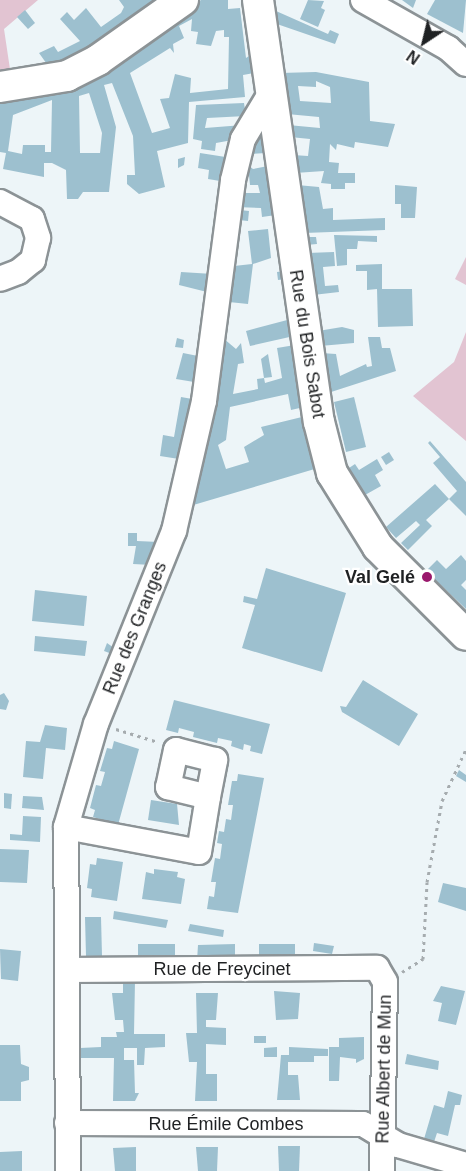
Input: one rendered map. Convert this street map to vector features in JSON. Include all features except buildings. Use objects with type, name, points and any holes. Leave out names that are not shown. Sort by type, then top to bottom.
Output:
[{"type":"main road","points":[[0,87],[67,76],[98,60],[183,0]]},
{"type":"main road","name":"Rue du Bois Sabot","points":[[260,1],[270,94],[319,422],[332,473],[378,547],[466,635]]},
{"type":"street","points":[[363,0],[448,48],[466,64]]},
{"type":"street","name":"Rue des Granges","points":[[68,1171],[68,970],[63,875],[66,827],[96,724],[174,531],[204,401],[233,180],[243,139],[270,94]]},
{"type":"street","points":[[0,202],[32,219],[38,238],[33,260],[0,279]]},
{"type":"street","points":[[66,827],[199,852],[215,760],[176,750],[168,787],[208,797]]},
{"type":"street","name":"Rue de Freycinet","points":[[68,970],[381,975]]},
{"type":"street","name":"Rue Albert de Mun","points":[[381,975],[382,1171]]},
{"type":"street","name":"Rue Émile Combes","points":[[67,1123],[363,1124],[398,1145],[466,1165]]},
{"type":"path","points":[[96,724],[176,750]]},
{"type":"path","points":[[381,975],[423,959],[427,882],[442,801],[466,749]]},
{"type":"shaded area","points":[[0,0],[38,0],[4,29],[11,76],[0,74]]},
{"type":"shaded area","points":[[466,257],[466,285],[455,279]]},
{"type":"shaded area","points":[[466,332],[466,441],[413,396],[454,362]]},
{"type":"place","name":"Val Gelé","points":[[427,577]]}]
